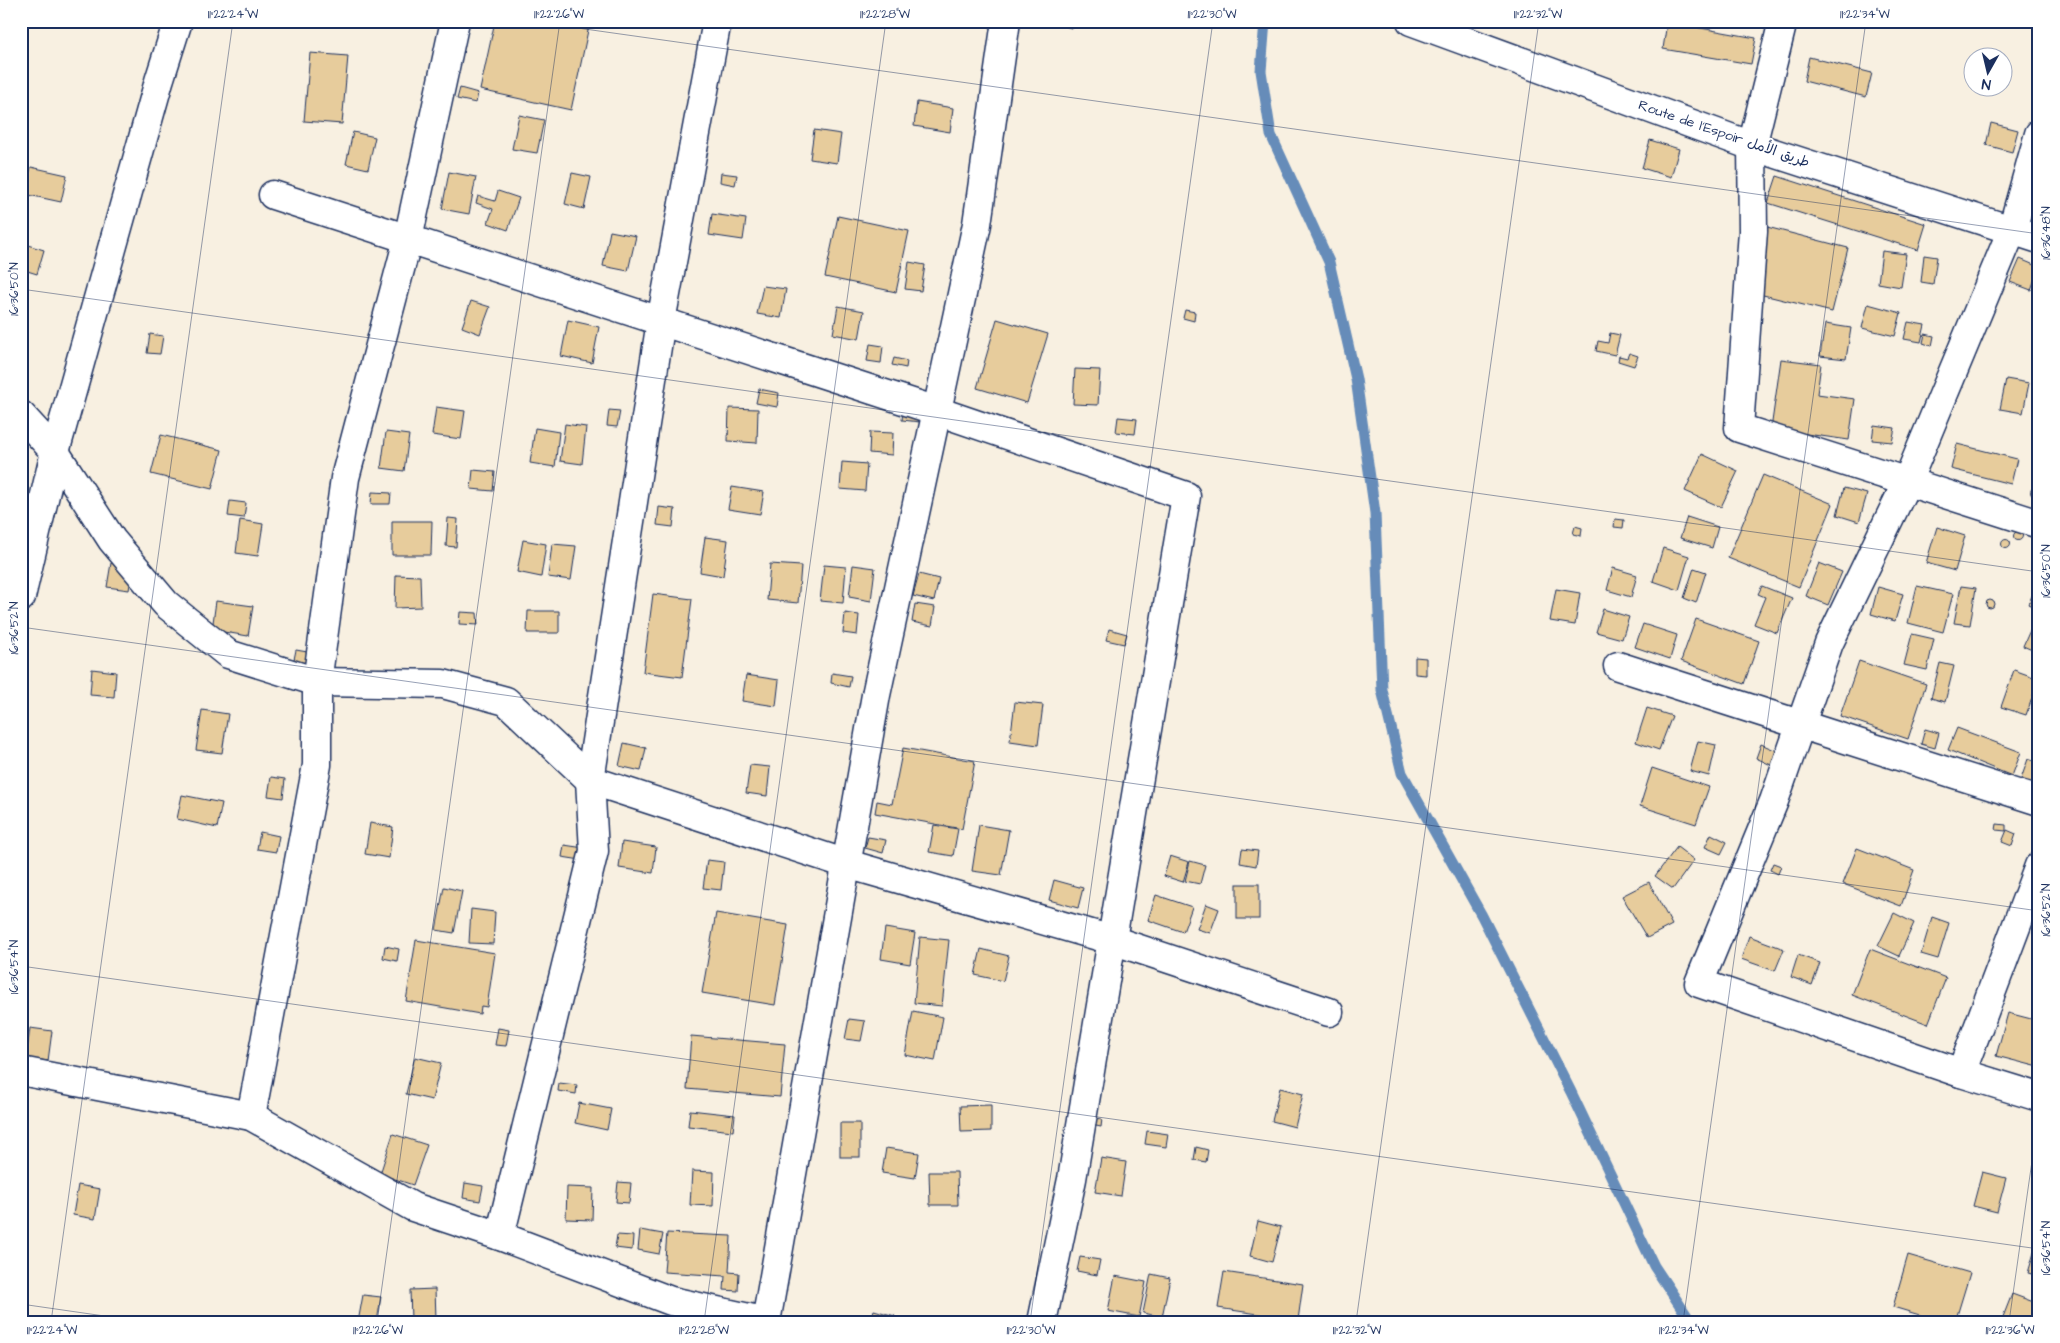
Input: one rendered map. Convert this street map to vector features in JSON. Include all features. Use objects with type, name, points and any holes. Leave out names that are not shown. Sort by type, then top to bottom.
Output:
[{"type":"main road","points":[[21,597],[55,452],[159,81],[178,21]]},
{"type":"main road","points":[[251,1116],[317,765],[317,682],[345,478],[408,239],[455,21]]},
{"type":"main road","points":[[500,1236],[594,851],[590,780],[661,321],[717,21]]},
{"type":"main road","points":[[21,1071],[251,1116],[413,1207],[500,1236],[671,1301],[766,1322],[876,695],[977,224],[1006,21]]},
{"type":"main road","name":"Route de l’Espoir طريق الأمل","points":[[1411,21],[1752,146],[2039,239]]},
{"type":"main road","points":[[1783,21],[1752,146],[1753,231],[1739,428],[2039,524]]},
{"type":"main road","points":[[2039,134],[2012,230],[1907,482],[1829,643],[1774,801],[1699,983],[1961,1073],[2039,1097]]},
{"type":"main road","points":[[273,195],[936,411],[1186,496],[1072,1179],[1042,1322]]},
{"type":"main road","points":[[21,415],[55,452],[112,540],[166,604],[228,654],[317,682],[443,684],[506,701],[590,780],[847,864],[1112,940],[1329,1012]]},
{"type":"main road","points":[[1618,666],[2039,801]]},
{"type":"main road","points":[[1961,1073],[2039,866]]},
{"type":"building","points":[[495,21],[590,21],[571,110],[480,90]]},
{"type":"building","points":[[1049,21],[1073,21],[1071,28]]},
{"type":"building","points":[[1667,22],[1756,38],[1751,64],[1663,49]]},
{"type":"building","points":[[310,53],[348,56],[342,124],[304,121]]},
{"type":"building","points":[[1809,57],[1872,73],[1866,97],[1804,81]]},
{"type":"building","points":[[460,88],[478,93],[476,103],[457,99]]},
{"type":"building","points":[[917,102],[953,108],[950,132],[914,126]]},
{"type":"building","points":[[519,115],[544,120],[537,153],[512,149]]},
{"type":"building","points":[[1991,123],[2018,130],[2012,152],[1986,145]]},
{"type":"building","points":[[814,130],[841,134],[837,163],[810,159]]},
{"type":"building","points":[[353,132],[375,137],[368,169],[346,164]]},
{"type":"building","points":[[1650,140],[1679,149],[1671,177],[1642,168]]},
{"type":"building","points":[[31,167],[67,175],[61,202],[24,194]]},
{"type":"building","points":[[449,172],[476,177],[469,214],[442,209]]},
{"type":"building","points":[[572,173],[591,177],[584,209],[565,204]]},
{"type":"building","points":[[721,173],[737,175],[735,185],[720,182]]},
{"type":"building","points":[[1777,176],[1926,224],[1918,250],[1768,203]]},
{"type":"building","points":[[498,191],[519,198],[508,230],[488,223],[493,209],[476,203],[478,196],[495,201]]},
{"type":"building","points":[[712,214],[746,219],[743,240],[709,235]]},
{"type":"building","points":[[838,216],[909,231],[896,292],[825,277]]},
{"type":"building","points":[[1767,227],[1848,248],[1832,312],[1751,292]]},
{"type":"building","points":[[610,231],[636,236],[628,271],[603,266]]},
{"type":"building","points":[[21,243],[44,250],[37,274],[21,269]]},
{"type":"building","points":[[1882,251],[1906,254],[1901,287],[1878,283]]},
{"type":"building","points":[[1924,255],[1937,257],[1933,284],[1921,282]]},
{"type":"building","points":[[2020,259],[2039,267],[2031,290],[2010,282]]},
{"type":"building","points":[[909,262],[925,265],[921,291],[905,289]]},
{"type":"building","points":[[763,286],[786,289],[781,318],[757,314]]},
{"type":"building","points":[[471,301],[490,307],[480,334],[462,327]]},
{"type":"building","points":[[1868,304],[1901,313],[1895,336],[1862,328]]},
{"type":"building","points":[[838,306],[864,311],[859,339],[833,334]]},
{"type":"building","points":[[1185,310],[1195,312],[1194,321],[1183,318]]},
{"type":"building","points":[[997,319],[1048,334],[1027,403],[977,388]]},
{"type":"building","points":[[568,320],[599,327],[592,363],[561,356]]},
{"type":"building","points":[[1908,322],[1925,325],[1921,342],[1904,339]]},
{"type":"building","points":[[1825,324],[1851,328],[1846,359],[1820,356]]},
{"type":"building","points":[[1610,333],[1620,335],[1615,355],[1596,351],[1598,341],[1608,343]]},
{"type":"building","points":[[150,334],[163,336],[160,354],[147,353]]},
{"type":"building","points":[[1925,334],[1934,336],[1932,346],[1923,343]]},
{"type":"building","points":[[870,344],[883,346],[881,363],[867,361]]},
{"type":"building","points":[[1629,353],[1638,356],[1634,366],[1618,361],[1619,356],[1627,358]]},
{"type":"building","points":[[894,358],[907,361],[906,368],[892,365]]},
{"type":"building","points":[[1781,359],[1821,364],[1817,394],[1855,399],[1849,440],[1771,429]]},
{"type":"building","points":[[1075,369],[1100,370],[1098,405],[1073,404]]},
{"type":"building","points":[[2006,379],[2029,383],[2023,413],[2000,409]]},
{"type":"building","points":[[759,389],[779,393],[777,407],[756,403]]},
{"type":"building","points":[[436,407],[465,411],[461,439],[432,435]]},
{"type":"building","points":[[729,408],[758,409],[757,443],[728,441]]},
{"type":"building","points":[[609,410],[620,411],[617,427],[607,426]]},
{"type":"building","points":[[903,411],[921,413],[920,422],[902,420]]},
{"type":"building","points":[[1118,417],[1137,419],[1135,434],[1116,432]]},
{"type":"building","points":[[565,424],[586,427],[582,464],[560,461]]},
{"type":"building","points":[[1874,425],[1895,428],[1892,442],[1872,440]]},
{"type":"building","points":[[535,428],[559,432],[555,467],[530,463]]},
{"type":"building","points":[[386,432],[409,435],[404,471],[381,468]]},
{"type":"building","points":[[870,432],[893,433],[892,455],[869,453]]},
{"type":"building","points":[[161,435],[222,450],[212,489],[151,474]]},
{"type":"building","points":[[1957,444],[2017,459],[2011,484],[1951,469]]},
{"type":"building","points":[[1702,454],[1738,471],[1721,507],[1685,491]]},
{"type":"building","points":[[842,462],[867,464],[865,491],[840,489]]},
{"type":"building","points":[[473,470],[495,472],[493,491],[471,489]]},
{"type":"building","points":[[1763,475],[1833,504],[1799,587],[1728,558]]},
{"type":"building","points":[[732,487],[764,492],[760,514],[728,509]]},
{"type":"building","points":[[2035,487],[2040,492],[2035,497],[2030,492]]},
{"type":"building","points":[[1844,488],[1867,494],[1859,522],[1837,515]]},
{"type":"building","points":[[372,492],[391,493],[390,504],[371,504]]},
{"type":"building","points":[[230,501],[246,503],[244,518],[228,516]]},
{"type":"building","points":[[659,507],[675,509],[673,527],[657,525]]},
{"type":"building","points":[[1687,517],[1718,527],[1712,548],[1680,538]]},
{"type":"building","points":[[448,518],[458,519],[456,547],[446,546]]},
{"type":"building","points":[[1615,519],[1624,520],[1623,528],[1614,527]]},
{"type":"building","points":[[240,520],[263,524],[258,556],[236,553]]},
{"type":"building","points":[[392,521],[432,521],[431,555],[392,555]]},
{"type":"building","points":[[1575,526],[1582,528],[1581,536],[1573,534]]},
{"type":"building","points":[[1937,527],[1965,536],[1955,571],[1926,563]]},
{"type":"building","points":[[2018,531],[2023,536],[2018,541],[2013,536]]},
{"type":"building","points":[[705,537],[728,540],[723,576],[700,572]]},
{"type":"building","points":[[2006,539],[2011,544],[2006,549],[2001,544]]},
{"type":"building","points":[[523,540],[546,544],[541,577],[517,572]]},
{"type":"building","points":[[552,544],[576,546],[571,580],[548,577]]},
{"type":"building","points":[[1663,548],[1689,556],[1679,590],[1653,581]]},
{"type":"building","points":[[111,563],[133,566],[129,590],[107,587]]},
{"type":"building","points":[[1819,563],[1842,572],[1828,605],[1806,596]]},
{"type":"building","points":[[770,564],[801,566],[798,603],[767,600]]},
{"type":"building","points":[[824,565],[846,567],[843,603],[820,601]]},
{"type":"building","points":[[853,565],[875,568],[871,601],[849,597]]},
{"type":"building","points":[[1613,568],[1637,575],[1631,597],[1607,590]]},
{"type":"building","points":[[1694,568],[1706,572],[1696,603],[1684,598]]},
{"type":"building","points":[[919,574],[939,579],[934,601],[913,596]]},
{"type":"building","points":[[396,575],[420,576],[421,607],[395,608]]},
{"type":"building","points":[[2039,582],[2039,609],[2028,604]]},
{"type":"building","points":[[1762,586],[1792,598],[1777,633],[1754,624],[1765,597],[1758,594]]},
{"type":"building","points":[[1917,586],[1953,594],[1943,632],[1908,623]]},
{"type":"building","points":[[1961,586],[1976,588],[1970,625],[1954,623]]},
{"type":"building","points":[[1878,587],[1903,594],[1895,621],[1871,614]]},
{"type":"building","points":[[1556,589],[1580,593],[1575,625],[1550,621]]},
{"type":"building","points":[[653,594],[692,599],[682,677],[643,672]]},
{"type":"building","points":[[1990,600],[1994,604],[1990,608],[1986,604]]},
{"type":"building","points":[[216,601],[253,606],[248,636],[212,630]]},
{"type":"building","points":[[915,604],[935,607],[932,626],[912,622]]},
{"type":"building","points":[[1603,609],[1629,617],[1622,639],[1596,632]]},
{"type":"building","points":[[528,611],[559,611],[559,633],[527,633]]},
{"type":"building","points":[[460,612],[477,613],[478,625],[459,624]]},
{"type":"building","points":[[845,613],[859,615],[857,635],[843,633]]},
{"type":"building","points":[[1696,619],[1759,641],[1744,684],[1681,661]]},
{"type":"building","points":[[2035,619],[2039,621],[2039,653],[2023,646]]},
{"type":"building","points":[[1643,624],[1677,635],[1670,659],[1635,647]]},
{"type":"building","points":[[1109,629],[1127,634],[1124,644],[1106,640]]},
{"type":"building","points":[[1912,634],[1934,639],[1927,670],[1904,665]]},
{"type":"building","points":[[296,650],[313,653],[311,667],[293,664]]},
{"type":"building","points":[[1415,657],[1426,658],[1426,675],[1415,674]]},
{"type":"building","points":[[1859,661],[1926,684],[1908,739],[1840,716]]},
{"type":"building","points":[[1940,663],[1954,666],[1945,702],[1931,698]]},
{"type":"building","points":[[92,669],[116,672],[114,697],[90,695]]},
{"type":"building","points":[[2014,670],[2039,679],[2026,715],[2001,707]]},
{"type":"building","points":[[832,673],[851,676],[849,687],[831,683]]},
{"type":"building","points":[[746,675],[779,680],[776,706],[742,701]]},
{"type":"building","points":[[1015,702],[1043,705],[1038,745],[1010,741]]},
{"type":"building","points":[[1647,708],[1672,716],[1659,750],[1636,742]]},
{"type":"building","points":[[202,710],[228,714],[222,753],[196,750]]},
{"type":"building","points":[[1957,728],[2021,752],[2012,776],[1948,750]]},
{"type":"building","points":[[1925,729],[1939,733],[1935,748],[1921,744]]},
{"type":"building","points":[[1698,741],[1716,745],[1709,776],[1690,771]]},
{"type":"building","points":[[624,743],[646,748],[641,771],[619,766]]},
{"type":"building","points":[[1761,744],[1777,751],[1771,765],[1756,758]]},
{"type":"building","points":[[903,748],[975,761],[962,829],[875,813],[877,801],[892,804]]},
{"type":"building","points":[[2028,759],[2039,763],[2039,784],[2021,779]]},
{"type":"building","points":[[750,765],[770,767],[767,796],[746,793]]},
{"type":"building","points":[[1652,768],[1709,787],[1696,824],[1640,806]]},
{"type":"building","points":[[271,777],[285,779],[283,798],[268,796]]},
{"type":"building","points":[[182,795],[222,803],[217,828],[177,819]]},
{"type":"building","points":[[370,823],[393,827],[389,858],[365,854]]},
{"type":"building","points":[[1997,824],[2006,825],[2006,831],[1996,830]]},
{"type":"building","points":[[934,825],[958,829],[953,856],[929,852]]},
{"type":"building","points":[[979,825],[1009,830],[1001,875],[972,871]]},
{"type":"building","points":[[2007,830],[2016,834],[2012,846],[2002,842]]},
{"type":"building","points":[[260,832],[279,836],[276,852],[257,849]]},
{"type":"building","points":[[1711,834],[1727,842],[1721,854],[1705,847]]},
{"type":"building","points":[[868,837],[886,840],[883,853],[865,848]]},
{"type":"building","points":[[622,842],[656,847],[653,873],[619,868]]},
{"type":"building","points":[[564,845],[584,848],[581,860],[562,857]]},
{"type":"building","points":[[1677,847],[1694,860],[1673,889],[1655,876]]},
{"type":"building","points":[[1857,848],[1914,870],[1901,906],[1843,884]]},
{"type":"building","points":[[1242,849],[1258,851],[1256,866],[1240,863]]},
{"type":"building","points":[[1170,856],[1189,862],[1183,882],[1164,876]]},
{"type":"building","points":[[707,860],[724,862],[721,890],[703,888]]},
{"type":"building","points":[[1190,861],[1205,865],[1200,884],[1185,881]]},
{"type":"building","points":[[1773,863],[1781,866],[1778,874],[1770,870]]},
{"type":"building","points":[[1054,880],[1083,888],[1078,908],[1049,900]]},
{"type":"building","points":[[1649,882],[1672,925],[1647,938],[1622,896]]},
{"type":"building","points":[[1237,884],[1259,884],[1259,919],[1237,919]]},
{"type":"building","points":[[444,887],[462,891],[454,933],[436,930]]},
{"type":"building","points":[[1156,895],[1192,907],[1183,932],[1148,920]]},
{"type":"building","points":[[1206,904],[1219,909],[1210,933],[1197,929]]},
{"type":"building","points":[[471,909],[495,912],[493,944],[469,943]]},
{"type":"building","points":[[716,913],[788,925],[775,1005],[702,993]]},
{"type":"building","points":[[1894,913],[1914,923],[1899,956],[1878,946]]},
{"type":"building","points":[[1932,917],[1949,923],[1938,959],[1921,954]]},
{"type":"building","points":[[885,928],[915,933],[910,964],[881,959]]},
{"type":"building","points":[[1749,936],[1784,949],[1775,971],[1741,959]]},
{"type":"building","points":[[920,937],[949,940],[942,1006],[914,1003]]},
{"type":"building","points":[[416,940],[495,953],[487,1007],[481,1006],[480,1014],[406,1001]]},
{"type":"building","points":[[385,946],[399,949],[397,961],[383,958]]},
{"type":"building","points":[[981,949],[1009,956],[1003,981],[975,975]]},
{"type":"building","points":[[1870,949],[1946,978],[1928,1024],[1852,995]]},
{"type":"building","points":[[1798,955],[1820,963],[1812,985],[1791,977]]},
{"type":"building","points":[[913,1011],[943,1017],[935,1061],[905,1055]]},
{"type":"building","points":[[2008,1013],[2039,1021],[2039,1067],[1996,1056]]},
{"type":"building","points":[[849,1019],[865,1021],[861,1041],[845,1039]]},
{"type":"building","points":[[30,1028],[52,1031],[48,1061],[26,1058]]},
{"type":"building","points":[[498,1028],[509,1030],[506,1046],[495,1045]]},
{"type":"building","points":[[691,1036],[785,1044],[780,1097],[687,1089]]},
{"type":"building","points":[[415,1057],[441,1063],[432,1100],[406,1094]]},
{"type":"building","points":[[559,1083],[577,1085],[576,1094],[558,1091]]},
{"type":"building","points":[[1280,1088],[1303,1094],[1295,1127],[1272,1121]]},
{"type":"building","points":[[579,1103],[611,1109],[607,1130],[575,1123]]},
{"type":"building","points":[[991,1105],[991,1131],[961,1132],[960,1106]]},
{"type":"building","points":[[690,1110],[735,1115],[733,1131],[688,1126]]},
{"type":"building","points":[[1092,1117],[1102,1119],[1101,1127],[1091,1125]]},
{"type":"building","points":[[840,1123],[860,1123],[860,1157],[840,1157]]},
{"type":"building","points":[[1147,1131],[1168,1134],[1166,1147],[1145,1144]]},
{"type":"building","points":[[393,1134],[427,1145],[413,1185],[380,1174]]},
{"type":"building","points":[[1196,1147],[1208,1150],[1206,1162],[1194,1160]]},
{"type":"building","points":[[886,1148],[919,1153],[915,1178],[882,1173]]},
{"type":"building","points":[[1101,1158],[1126,1162],[1121,1196],[1095,1192]]},
{"type":"building","points":[[692,1171],[714,1172],[713,1206],[690,1205]]},
{"type":"building","points":[[929,1172],[957,1172],[958,1205],[930,1205]]},
{"type":"building","points":[[1982,1172],[2006,1178],[1997,1212],[1973,1206]]},
{"type":"building","points":[[618,1182],[631,1183],[629,1203],[616,1202]]},
{"type":"building","points":[[465,1183],[483,1186],[480,1201],[463,1198]]},
{"type":"building","points":[[78,1185],[100,1189],[95,1219],[73,1215]]},
{"type":"building","points":[[567,1187],[593,1188],[592,1220],[566,1219]]},
{"type":"building","points":[[1258,1221],[1281,1227],[1272,1262],[1250,1256]]},
{"type":"building","points":[[640,1230],[663,1234],[659,1254],[638,1250]]},
{"type":"building","points":[[667,1233],[731,1236],[729,1272],[739,1273],[738,1291],[724,1290],[725,1276],[664,1272]]},
{"type":"building","points":[[617,1235],[633,1236],[632,1250],[615,1248]]},
{"type":"building","points":[[2039,1239],[2039,1276],[2028,1273]]},
{"type":"building","points":[[1908,1255],[1970,1273],[1955,1322],[1943,1322],[1893,1307]]},
{"type":"building","points":[[1080,1257],[1100,1260],[1097,1275],[1077,1271]]},
{"type":"building","points":[[1224,1272],[1303,1284],[1298,1320],[1218,1308]]},
{"type":"building","points":[[1151,1274],[1170,1278],[1162,1317],[1143,1313]]},
{"type":"building","points":[[1115,1276],[1146,1282],[1139,1317],[1108,1311]]},
{"type":"building","points":[[435,1289],[436,1319],[411,1320],[410,1290]]},
{"type":"building","points":[[2012,1294],[2039,1304],[2039,1322],[2001,1322]]},
{"type":"building","points":[[363,1295],[381,1297],[377,1322],[358,1322]]},
{"type":"building","points":[[874,1310],[895,1316],[893,1322],[870,1322]]},
{"type":"waterway","points":[[1265,21],[1261,71],[1271,135],[1329,262],[1356,379],[1375,513],[1382,690],[1402,773],[1482,916],[1571,1092],[1654,1266],[1691,1322]]}]
